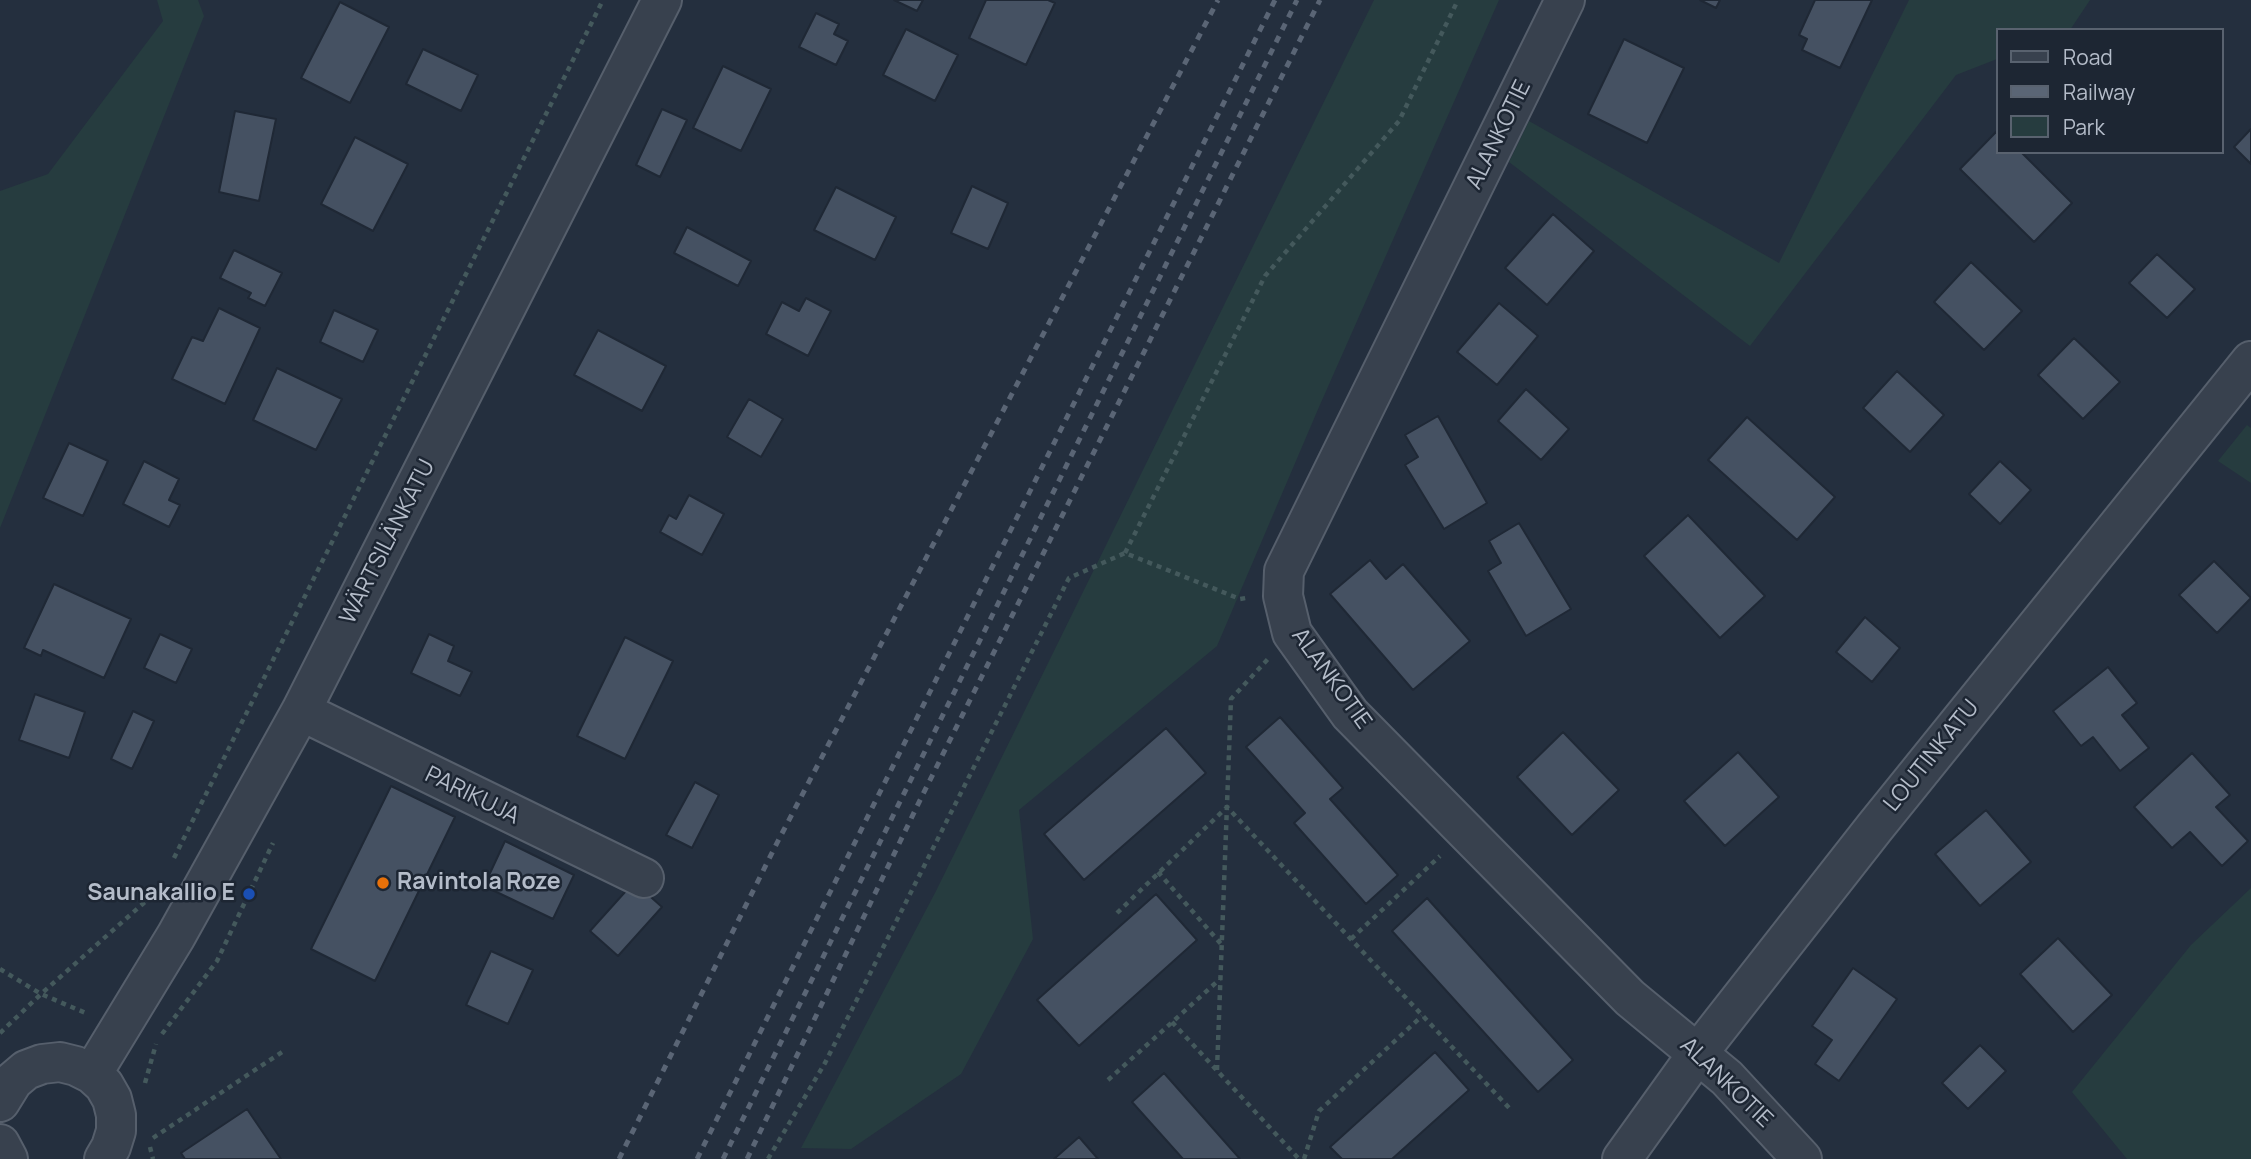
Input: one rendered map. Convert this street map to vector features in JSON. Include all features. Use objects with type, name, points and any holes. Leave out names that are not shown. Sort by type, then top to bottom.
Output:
[{"type":"street","name":"WÄRTSILÄNKATU","points":[[92,1074],[176,936],[301,711],[662,0]]},
{"type":"street","name":"ALANKOTIE","points":[[1565,0],[1284,570],[1283,596],[1292,633],[1350,714],[1630,998],[1727,1078],[1802,1159]]},
{"type":"street","name":"LOUTINKATU","points":[[1622,1159],[1699,1053],[1875,827],[2251,361]]},
{"type":"street","name":"PARIKUJA","points":[[301,711],[329,727],[644,878]]},
{"type":"street","points":[[4,1083],[26,1070],[42,1064],[60,1062],[92,1074],[104,1085],[112,1099],[116,1115],[117,1131],[104,1159]]},
{"type":"street","points":[[0,1144],[8,1159]]},
{"type":"path","points":[[169,867],[603,0]]},
{"type":"path","points":[[768,1159],[825,1063],[1069,578],[1125,553],[1265,276],[1399,121],[1458,0]]},
{"type":"path","points":[[1125,553],[1240,599],[1283,596]]},
{"type":"path","points":[[1217,1070],[1231,699],[1292,633]]},
{"type":"path","points":[[1117,913],[1227,807]]},
{"type":"path","points":[[1227,807],[1512,1111]]},
{"type":"path","points":[[1351,939],[1466,831]]},
{"type":"path","points":[[1158,872],[1222,946]]},
{"type":"path","points":[[0,1034],[41,993],[157,892]]},
{"type":"path","points":[[0,969],[41,993]]},
{"type":"path","points":[[1108,1080],[1221,978]]},
{"type":"path","points":[[1172,1022],[1301,1159],[1319,1111],[1422,1016]]},
{"type":"path","points":[[149,1140],[285,1049]]},
{"type":"green space","points":[[157,0],[198,0],[204,16],[0,528],[0,191],[48,174],[163,21]]},
{"type":"green space","points":[[1374,0],[1499,0],[1319,407],[1217,646],[1019,810],[1033,939],[961,1074],[851,1149],[801,1148],[936,891]]},
{"type":"green space","points":[[1909,0],[2090,0],[2071,28],[1996,28],[1996,59],[1956,75],[1750,346],[1509,162],[1529,121],[1779,263]]},
{"type":"green space","points":[[2247,425],[2251,428],[2251,483],[2218,461]]},
{"type":"green space","points":[[2251,888],[2251,1159],[2127,1159],[2072,1092],[2191,945]]},
{"type":"building","points":[[894,0],[923,0],[917,11]]},
{"type":"building","points":[[986,0],[1048,0],[1055,3],[1026,65],[969,38]]},
{"type":"building","points":[[1700,0],[1720,0],[1716,8]]},
{"type":"building","points":[[1815,0],[1872,0],[1840,68],[1802,50],[1807,39],[1799,35]]},
{"type":"building","points":[[340,2],[389,27],[350,103],[301,78]]},
{"type":"building","points":[[816,13],[839,24],[834,34],[848,41],[836,65],[799,47]]},
{"type":"building","points":[[906,29],[958,55],[935,101],[883,75]]},
{"type":"building","points":[[1624,39],[1684,68],[1647,143],[1588,114]]},
{"type":"building","points":[[423,49],[478,75],[461,111],[406,84]]},
{"type":"building","points":[[723,66],[771,89],[741,151],[693,128]]},
{"type":"building","points":[[662,109],[687,120],[660,177],[636,165]]},
{"type":"building","points":[[235,111],[276,119],[259,201],[219,192]]},
{"type":"building","points":[[2251,129],[2251,164],[2234,147]]},
{"type":"building","points":[[1996,132],[1996,154],[2023,154],[2072,203],[2034,242],[1960,169]]},
{"type":"building","points":[[355,137],[408,164],[373,231],[321,204]]},
{"type":"building","points":[[972,186],[1008,203],[988,249],[951,233]]},
{"type":"building","points":[[836,187],[896,217],[875,260],[814,230]]},
{"type":"building","points":[[1553,214],[1594,251],[1547,305],[1505,268]]},
{"type":"building","points":[[687,227],[751,261],[738,286],[674,253]]},
{"type":"building","points":[[234,250],[282,273],[265,306],[248,298],[251,293],[220,278]]},
{"type":"building","points":[[2157,254],[2195,289],[2167,318],[2129,283]]},
{"type":"building","points":[[1971,262],[2022,311],[1984,350],[1934,302]]},
{"type":"building","points":[[806,298],[831,311],[808,356],[766,334],[782,302],[799,311]]},
{"type":"building","points":[[1499,303],[1538,336],[1497,385],[1457,352]]},
{"type":"building","points":[[219,308],[260,328],[225,404],[172,379],[192,337],[203,341]]},
{"type":"building","points":[[334,310],[378,330],[363,362],[320,342]]},
{"type":"building","points":[[598,330],[666,366],[642,411],[574,375]]},
{"type":"building","points":[[2074,338],[2120,382],[2083,419],[2038,375]]},
{"type":"building","points":[[277,368],[342,399],[316,450],[253,420]]},
{"type":"building","points":[[1897,371],[1944,415],[1910,452],[1863,408]]},
{"type":"building","points":[[1526,389],[1569,429],[1541,460],[1498,421]]},
{"type":"building","points":[[749,399],[783,419],[761,457],[727,437]]},
{"type":"building","points":[[1438,416],[1487,503],[1444,529],[1405,465],[1418,457],[1405,435]]},
{"type":"building","points":[[1747,417],[1835,497],[1797,540],[1708,460]]},
{"type":"building","points":[[69,443],[108,461],[83,516],[43,498]]},
{"type":"building","points":[[144,461],[179,479],[169,500],[180,505],[169,527],[123,504]]},
{"type":"building","points":[[2000,461],[2031,490],[2000,524],[1969,494]]},
{"type":"building","points":[[689,495],[724,514],[702,555],[660,532],[669,515],[676,519]]},
{"type":"building","points":[[1688,515],[1765,596],[1720,638],[1644,556]]},
{"type":"building","points":[[1519,523],[1571,609],[1526,636],[1488,571],[1501,563],[1489,541]]},
{"type":"building","points":[[1370,560],[1386,579],[1403,564],[1470,641],[1413,690],[1330,594]]},
{"type":"building","points":[[2214,561],[2251,598],[2217,633],[2179,595]]},
{"type":"building","points":[[54,584],[131,619],[104,678],[43,650],[41,656],[24,648]]},
{"type":"building","points":[[1865,617],[1900,648],[1872,682],[1836,652]]},
{"type":"building","points":[[160,634],[192,649],[176,683],[144,668]]},
{"type":"building","points":[[429,634],[454,646],[448,661],[472,672],[460,696],[411,673]]},
{"type":"building","points":[[625,637],[673,661],[625,759],[577,736]]},
{"type":"building","points":[[2108,667],[2137,703],[2122,715],[2149,748],[2120,771],[2093,737],[2081,746],[2053,711]]},
{"type":"building","points":[[35,694],[85,712],[69,758],[19,740]]},
{"type":"building","points":[[133,711],[154,721],[132,769],[111,759]]},
{"type":"building","points":[[1280,717],[1343,788],[1330,799],[1398,875],[1366,904],[1294,823],[1305,813],[1246,747]]},
{"type":"building","points":[[1166,728],[1206,773],[1084,880],[1044,834]]},
{"type":"building","points":[[1563,732],[1619,790],[1572,835],[1517,777]]},
{"type":"building","points":[[1738,752],[1779,797],[1725,846],[1684,801]]},
{"type":"building","points":[[2192,753],[2230,795],[2216,807],[2248,841],[2222,866],[2190,832],[2172,848],[2134,807]]},
{"type":"building","points":[[695,782],[719,795],[692,848],[666,835]]},
{"type":"building","name":"Ravintola Roze","points":[[391,786],[455,817],[375,981],[311,949]]},
{"type":"building","points":[[1986,810],[2031,862],[1980,906],[1935,854]]},
{"type":"building","points":[[505,841],[574,875],[553,919],[484,886]]},
{"type":"building","points":[[634,882],[662,907],[618,956],[590,931]]},
{"type":"building","points":[[1156,894],[1197,940],[1079,1046],[1037,1000]]},
{"type":"building","points":[[1427,898],[1573,1060],[1538,1092],[1392,931]]},
{"type":"building","points":[[2058,938],[2112,995],[2073,1032],[2020,974]]},
{"type":"building","points":[[491,951],[533,970],[508,1024],[466,1005]]},
{"type":"building","points":[[1853,968],[1897,999],[1839,1081],[1815,1064],[1832,1040],[1812,1026]]},
{"type":"building","points":[[1980,1045],[2006,1071],[1968,1109],[1942,1083]]},
{"type":"building","points":[[1435,1052],[1469,1090],[1392,1159],[1342,1159],[1330,1147]]},
{"type":"building","points":[[1164,1073],[1240,1159],[1183,1159],[1132,1102]]},
{"type":"building","points":[[247,1109],[281,1159],[185,1159],[181,1153]]},
{"type":"building","points":[[1079,1137],[1098,1159],[1054,1159]]},
{"type":"railway","points":[[619,1159],[778,841],[1218,0]]},
{"type":"railway","points":[[697,1159],[1275,0]]},
{"type":"railway","points":[[723,1159],[1297,0]]},
{"type":"railway","points":[[747,1159],[923,794],[1320,0]]},
{"type":"place","name":"Ravintola Roze","points":[[383,883]]},
{"type":"place","name":"Saunakallio E","points":[[249,894]]}]
